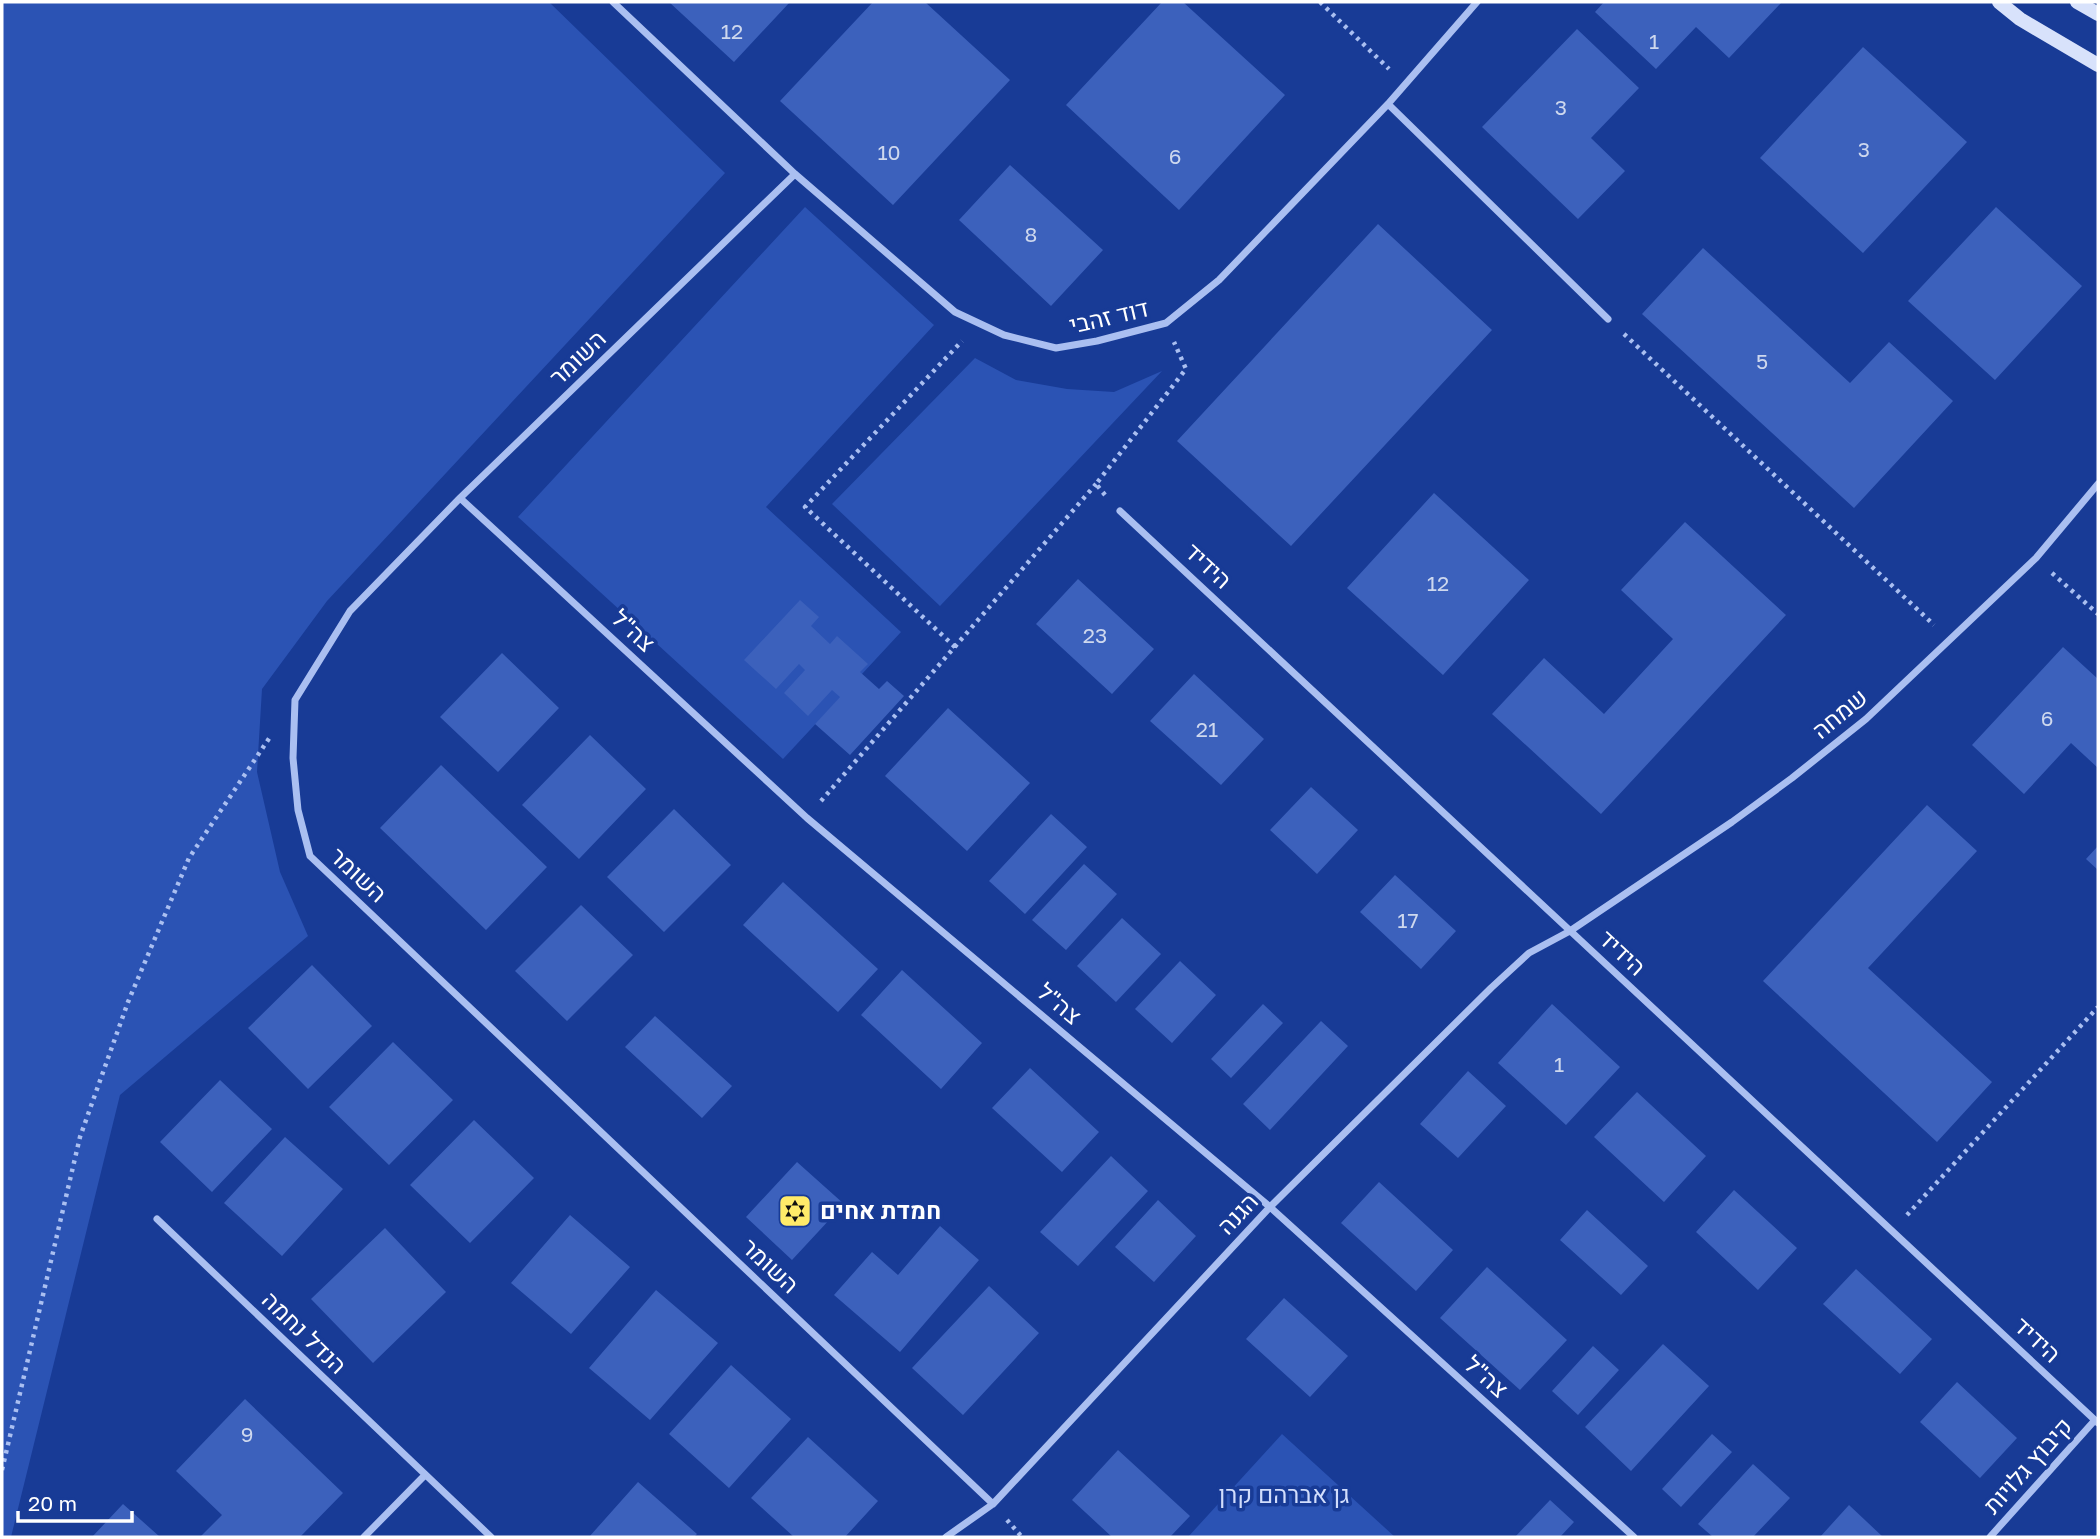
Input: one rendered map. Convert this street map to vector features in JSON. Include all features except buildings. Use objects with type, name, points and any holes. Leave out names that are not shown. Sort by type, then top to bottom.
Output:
[{"type":"street","name":"דוד זהבי","points":[[613,2],[796,174],[955,312],[1004,335],[1056,348],[1097,341],[1166,323],[1219,280],[1388,104],[1478,2]]},
{"type":"street","points":[[1999,2],[2020,19],[2098,65]]},
{"type":"street","points":[[2077,2],[2098,14]]},
{"type":"street","points":[[1388,104],[1608,319]]},
{"type":"street","name":"השומר","points":[[796,174],[460,498],[350,611],[295,700],[293,758],[299,810],[310,856],[993,1504]]},
{"type":"street","name":"שמחה","points":[[1570,931],[1732,822],[1866,719],[2036,558],[2098,484]]},
{"type":"street","name":"צה\"ל","points":[[460,498],[807,818],[1270,1207],[1634,1537]]},
{"type":"street","name":"הידיד","points":[[1120,511],[2097,1422]]},
{"type":"street","name":"הגנה","points":[[946,1537],[993,1504],[1270,1207],[1490,988],[1529,953],[1570,931]]},
{"type":"street","name":"הנדל נחמה","points":[[157,1219],[491,1537]]},
{"type":"street","name":"קיבוץ גלויות","points":[[1990,1537],[2097,1422]]},
{"type":"street","points":[[364,1537],[425,1475]]},
{"type":"path","points":[[1320,2],[1405,85]]},
{"type":"path","points":[[1608,319],[1949,639]]},
{"type":"path","points":[[955,647],[805,507],[978,323]]},
{"type":"path","points":[[807,818],[1096,484],[1186,369],[1166,323]]},
{"type":"path","points":[[1096,484],[1120,511]]},
{"type":"path","points":[[2036,558],[2098,614]]},
{"type":"path","points":[[2,1470],[80,1137],[128,1002],[189,858],[295,700]]},
{"type":"path","points":[[1893,1231],[2098,1007]]},
{"type":"green space","points":[[2,2],[549,2],[725,173],[327,601],[262,689],[257,772],[280,872],[308,936],[120,1095],[11,1537],[2,1537]]},
{"type":"green space","points":[[805,207],[934,325],[766,507],[901,632],[783,759],[518,517]]},
{"type":"green space","points":[[975,358],[1016,380],[1067,389],[1114,392],[1162,371],[940,606],[832,504]]},
{"type":"green space","name":"גן אברהם קרן","points":[[1282,1434],[1395,1537],[1188,1537]]},
{"type":"place","name":"חמדת אחים","points":[[795,1211]]}]
